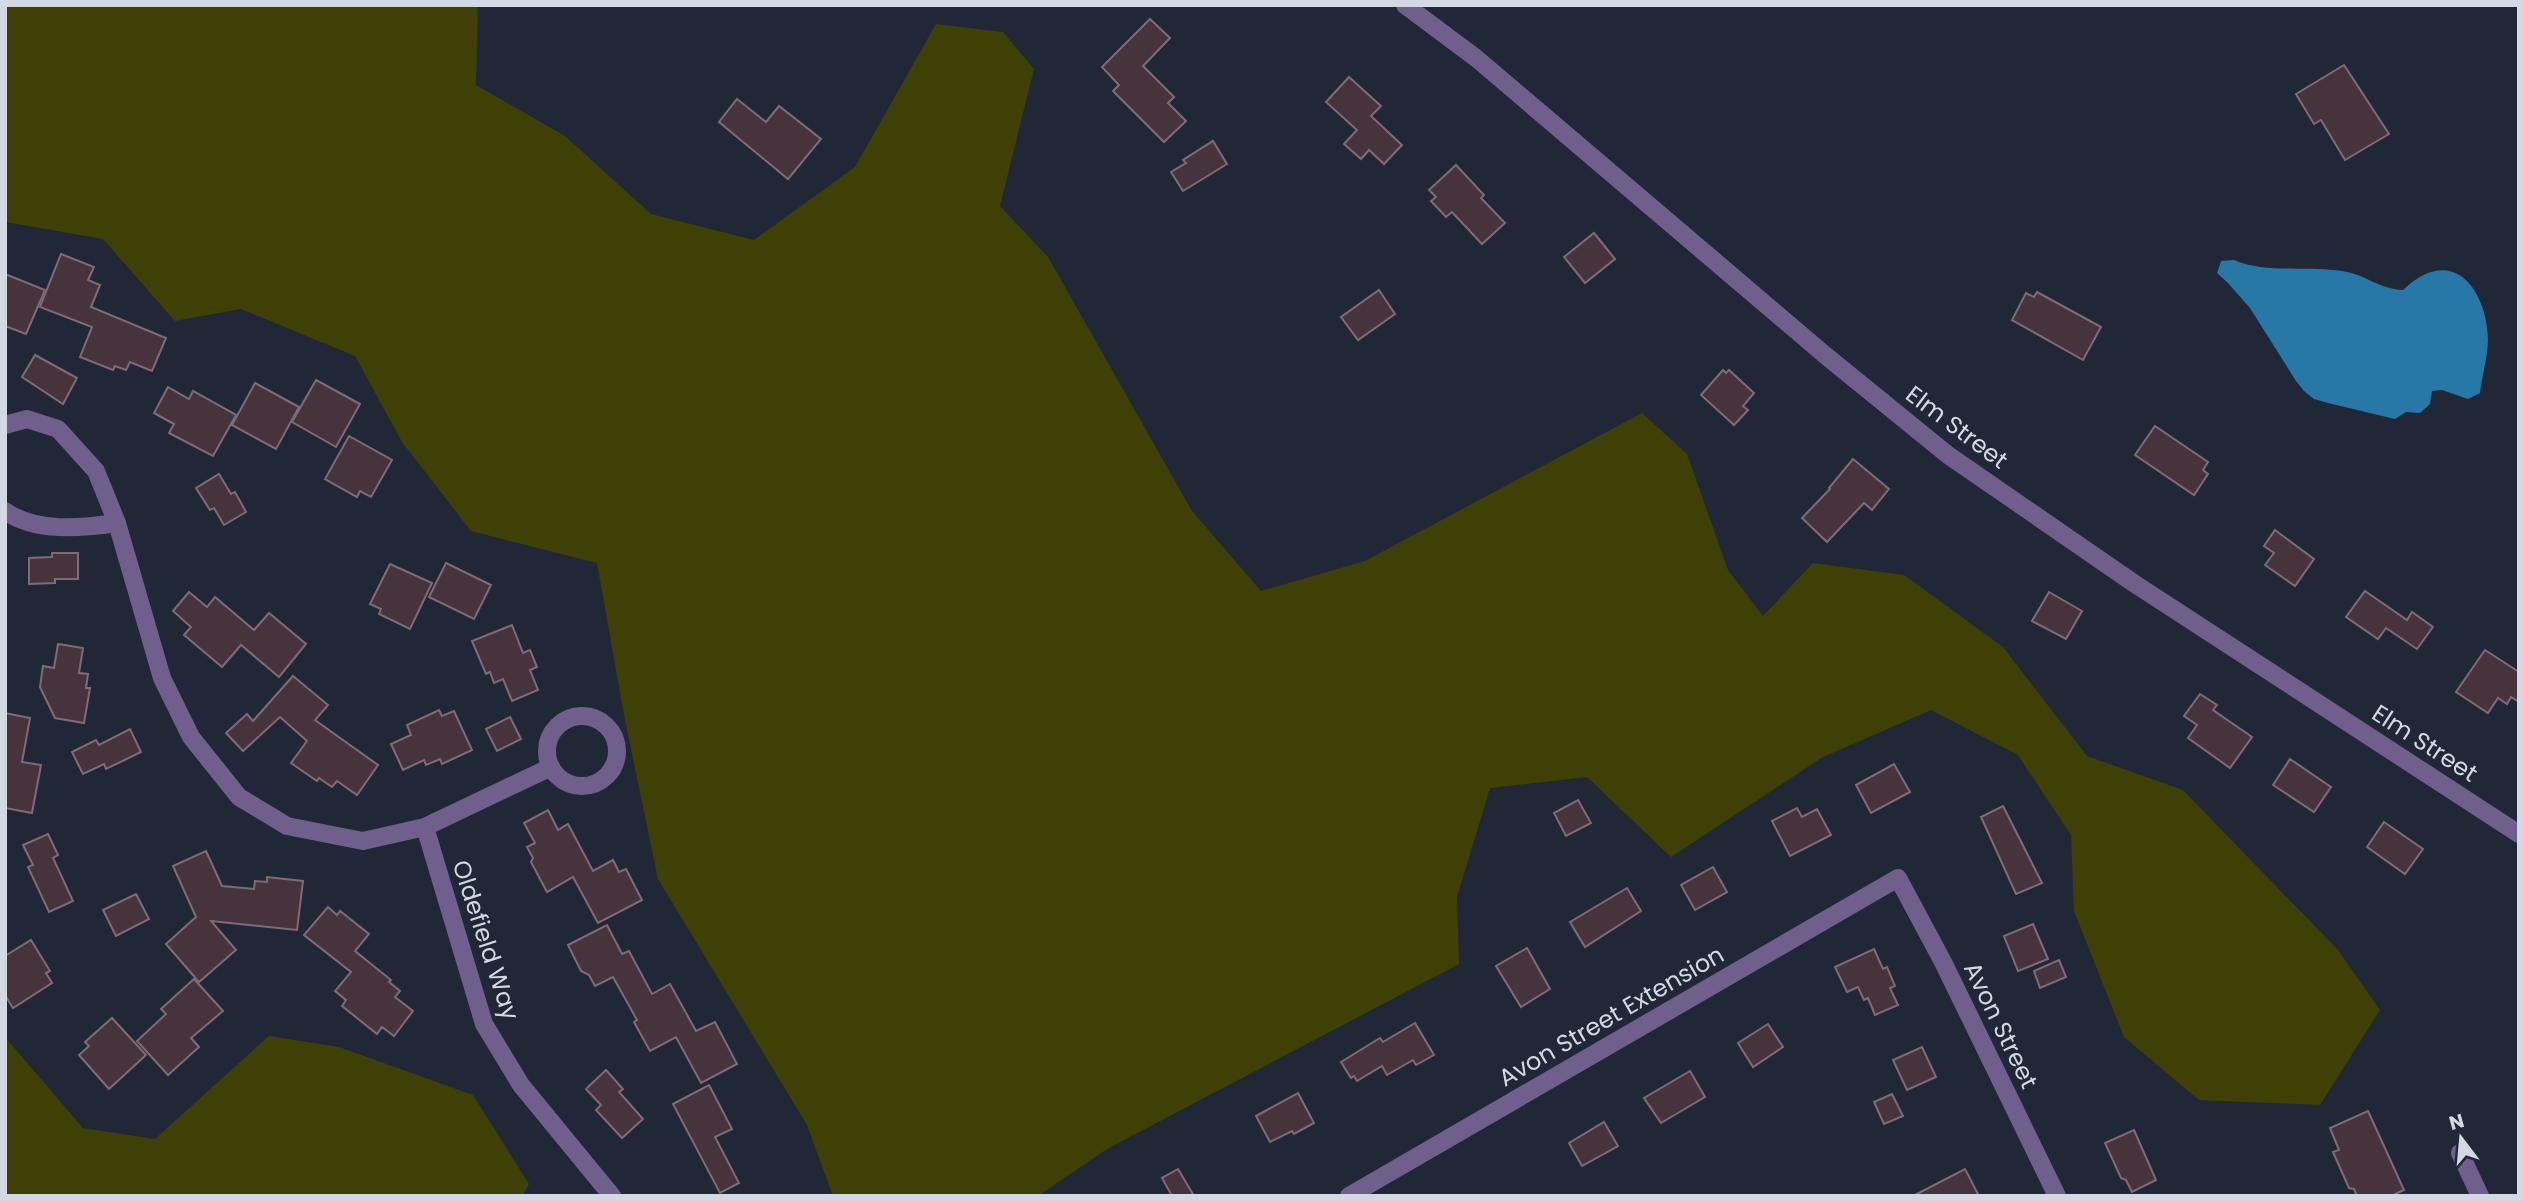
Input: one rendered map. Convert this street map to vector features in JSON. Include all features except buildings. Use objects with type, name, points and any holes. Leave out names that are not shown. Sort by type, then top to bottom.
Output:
[{"type":"street","name":"Elm Street","points":[[1405,5],[1476,58],[1825,355],[1948,455],[2135,584],[2519,834]]},
{"type":"street","points":[[5,425],[27,419],[58,429],[96,471],[117,523],[162,678],[191,737],[239,797],[287,826],[363,841],[425,827],[551,766]]},
{"type":"street","points":[[5,511],[41,524],[80,528],[117,523]]},
{"type":"street","name":"Oldefield Way","points":[[425,827],[484,1024],[522,1085],[612,1196]]},
{"type":"street","name":"Avon Street Extension","points":[[1349,1196],[1898,878]]},
{"type":"street","name":"Avon Street","points":[[1898,878],[1943,962],[2057,1196]]},
{"type":"street","points":[[2459,1153],[2480,1196]]},
{"type":"shaded area","points":[[5,5],[478,5],[476,85],[565,136],[651,214],[754,240],[855,167],[936,24],[1003,32],[1034,69],[1000,206],[1048,257],[1192,511],[1261,591],[1365,561],[1642,413],[1687,454],[1728,570],[1763,616],[1813,563],[1904,575],[2003,647],[2087,756],[2183,790],[2338,950],[2380,1010],[2320,1105],[2199,1100],[2124,1037],[2074,911],[2071,835],[2018,755],[1931,710],[1823,757],[1671,857],[1587,777],[1490,788],[1457,897],[1459,964],[1107,1149],[1038,1196],[833,1196],[807,1125],[658,879],[624,715],[597,563],[471,531],[402,442],[355,356],[241,309],[175,321],[103,239],[5,222]]},
{"type":"shaded area","points":[[269,1036],[339,1047],[473,1095],[529,1184],[522,1196],[5,1196],[5,1037],[83,1128],[155,1139]]},
{"type":"water","points":[[2234,260],[2261,267],[2347,272],[2403,290],[2420,277],[2436,271],[2450,271],[2463,277],[2473,288],[2486,320],[2488,346],[2480,393],[2468,399],[2442,390],[2432,391],[2430,404],[2420,413],[2406,412],[2395,419],[2314,399],[2296,381],[2250,308],[2217,273],[2221,261]]}]
